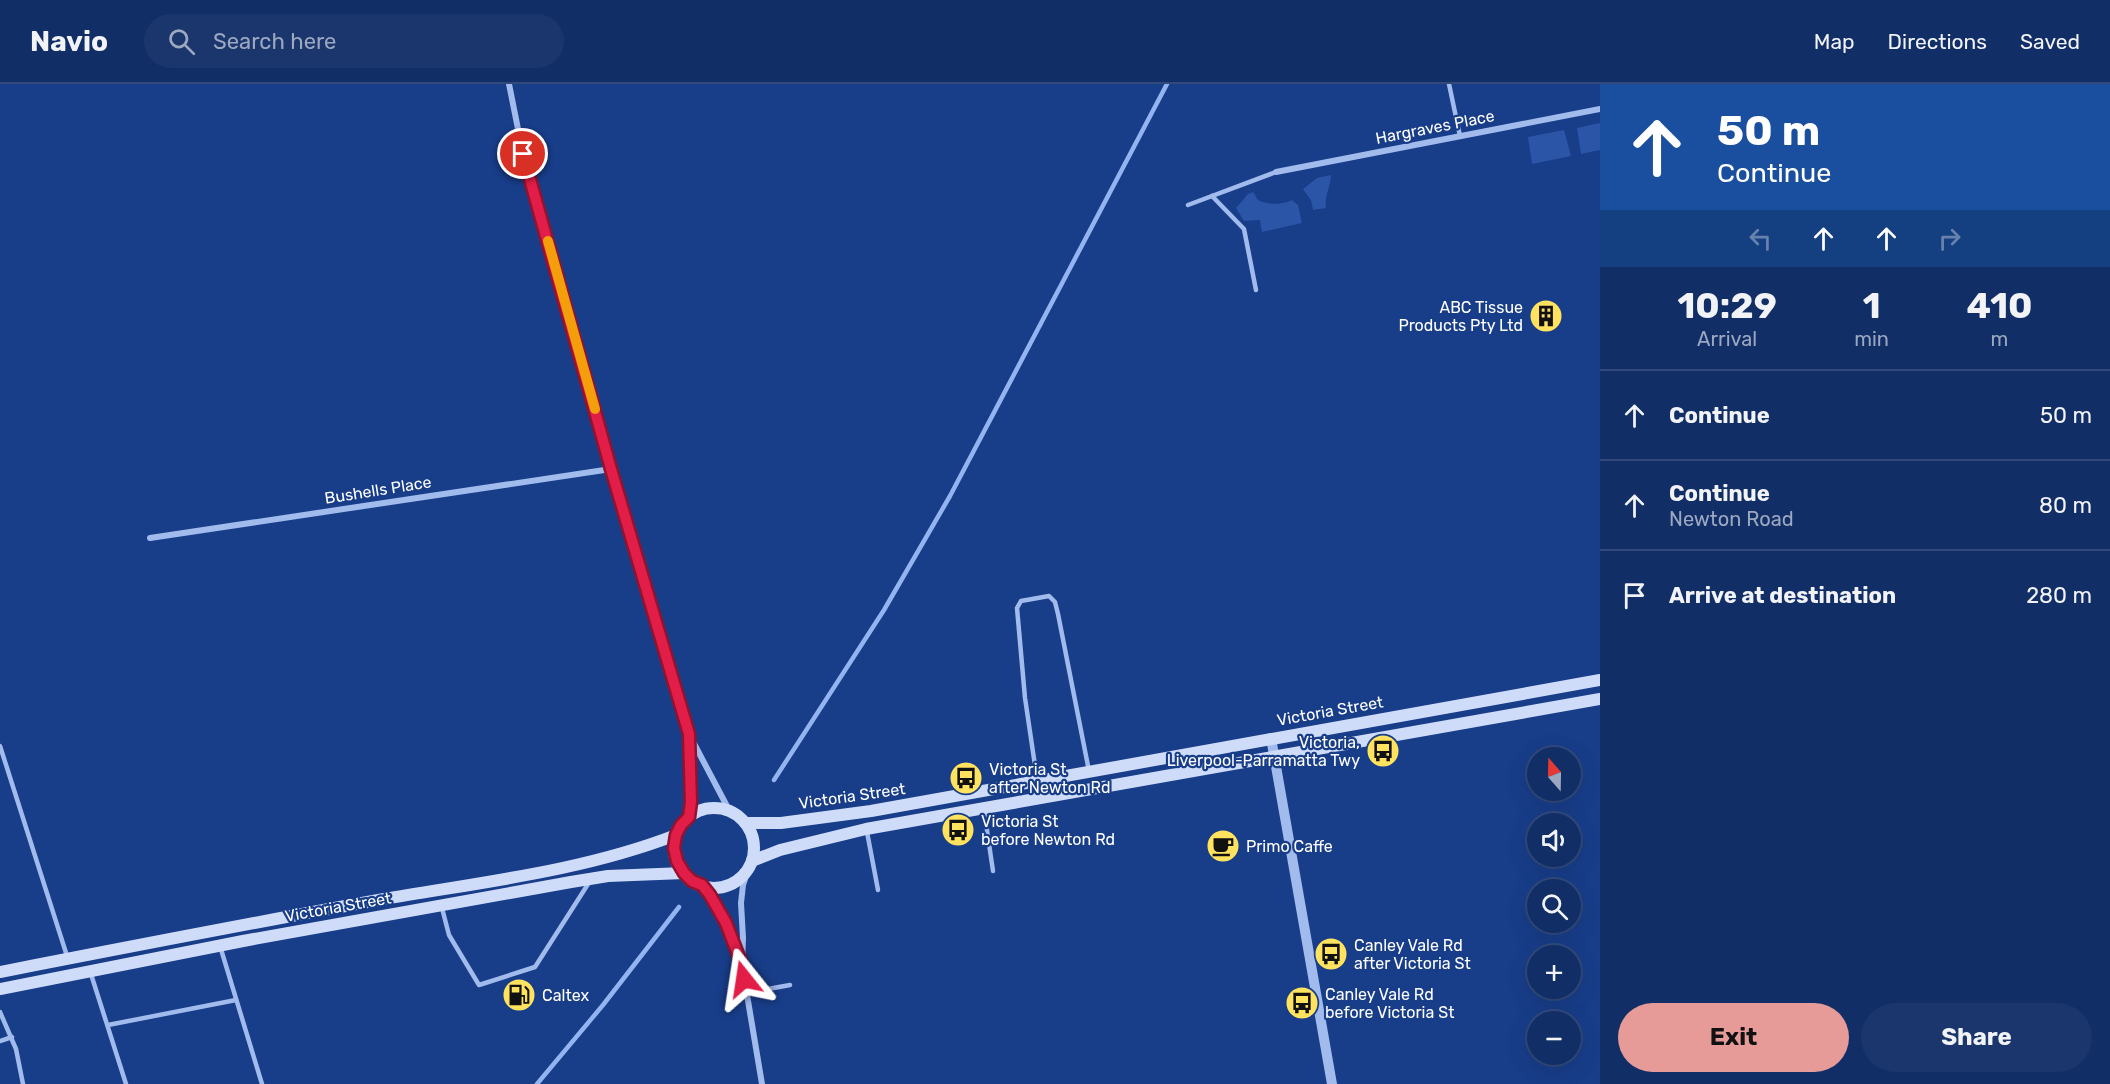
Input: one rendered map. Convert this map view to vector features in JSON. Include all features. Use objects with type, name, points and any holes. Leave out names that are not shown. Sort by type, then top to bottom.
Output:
[{"type":"main road","name":"Victoria Street","points":[[746,823],[781,823],[823,819],[1600,680]]},
{"type":"main road","name":"Victoria Street","points":[[750,865],[780,850],[866,829],[1600,699]]},
{"type":"main road","points":[[708,808],[729,810],[746,823],[752,834],[755,848],[750,865],[733,883],[713,887],[702,885],[692,881],[684,873],[677,861],[674,848],[676,835],[681,825],[689,817],[708,808]]},
{"type":"main road","name":"Victoria Street","points":[[0,972],[251,923],[560,868],[642,848],[676,835]]},
{"type":"main road","name":"Victoria Street","points":[[0,989],[220,945],[591,879],[648,873],[684,873]]},
{"type":"street","points":[[509,84],[523,154],[611,469],[689,734],[729,810]]},
{"type":"street","name":"Hargraves Place","points":[[1276,172],[1600,109]]},
{"type":"street","name":"Bushells Place","points":[[150,538],[611,469]]},
{"type":"street","points":[[689,734],[692,784],[689,817]]},
{"type":"street","points":[[1271,738],[1332,1084]]},
{"type":"street","points":[[750,865],[743,885],[741,903],[742,965],[762,1084]]},
{"type":"street","points":[[702,885],[726,923],[742,965]]},
{"type":"lane","points":[[1449,84],[1460,136]]},
{"type":"lane","points":[[1188,205],[1276,172]]},
{"type":"lane","points":[[1212,196],[1244,229],[1256,290]]},
{"type":"lane","points":[[1037,781],[1025,698],[1017,608],[1022,602],[1049,596],[1055,602],[1058,614],[1089,771]]},
{"type":"lane","points":[[0,746],[68,959]]},
{"type":"lane","points":[[984,807],[993,871]]},
{"type":"lane","points":[[866,829],[878,890]]},
{"type":"lane","points":[[441,905],[449,935],[479,984],[535,967],[591,879]]},
{"type":"lane","points":[[220,945],[262,1084]]},
{"type":"lane","points":[[90,971],[126,1084]]},
{"type":"lane","points":[[746,993],[790,984]]},
{"type":"lane","points":[[108,1025],[236,1000]]},
{"type":"lane","points":[[0,1012],[12,1037],[23,1084]]},
{"type":"lane","points":[[0,1041],[12,1037]]},
{"type":"shaded area","points":[[1600,123],[1600,150],[1581,154],[1577,128]]},
{"type":"shaded area","points":[[1564,130],[1571,156],[1532,164],[1528,137]]},
{"type":"shaded area","points":[[1331,175],[1326,208],[1313,210],[1311,200],[1303,189],[1317,178]]},
{"type":"shaded area","points":[[1253,192],[1258,200],[1270,204],[1292,200],[1298,205],[1302,223],[1262,232],[1260,220],[1244,221],[1236,208],[1248,194]]},
{"type":"waterway","points":[[774,780],[884,610],[950,496],[1167,84]]},
{"type":"waterway","points":[[537,1084],[603,1005],[679,907]]},
{"type":"slow traffic","points":[[548,241],[595,409]]},
{"type":"place","name":"ABC Tissue Products Pty Ltd","points":[[1546,316]]},
{"type":"place","name":"Victoria, Liverpool-Parramatta Twy","points":[[1383,751]]},
{"type":"place","name":"Victoria St after Newton Rd","points":[[966,778]]},
{"type":"place","name":"Victoria St before Newton Rd","points":[[958,830]]},
{"type":"place","name":"Primo Caffe","points":[[1223,846]]},
{"type":"place","name":"Canley Vale Rd after Victoria St","points":[[1331,954]]},
{"type":"place","name":"Caltex","points":[[519,995]]},
{"type":"place","name":"Canley Vale Rd before Victoria St","points":[[1302,1003]]},
{"type":"route","points":[[523,154],[611,469],[689,734],[691,802],[689,817],[681,825],[676,835],[674,848],[677,861],[684,873],[692,881],[702,885],[710,895],[726,923],[742,965],[744,979]]}]
